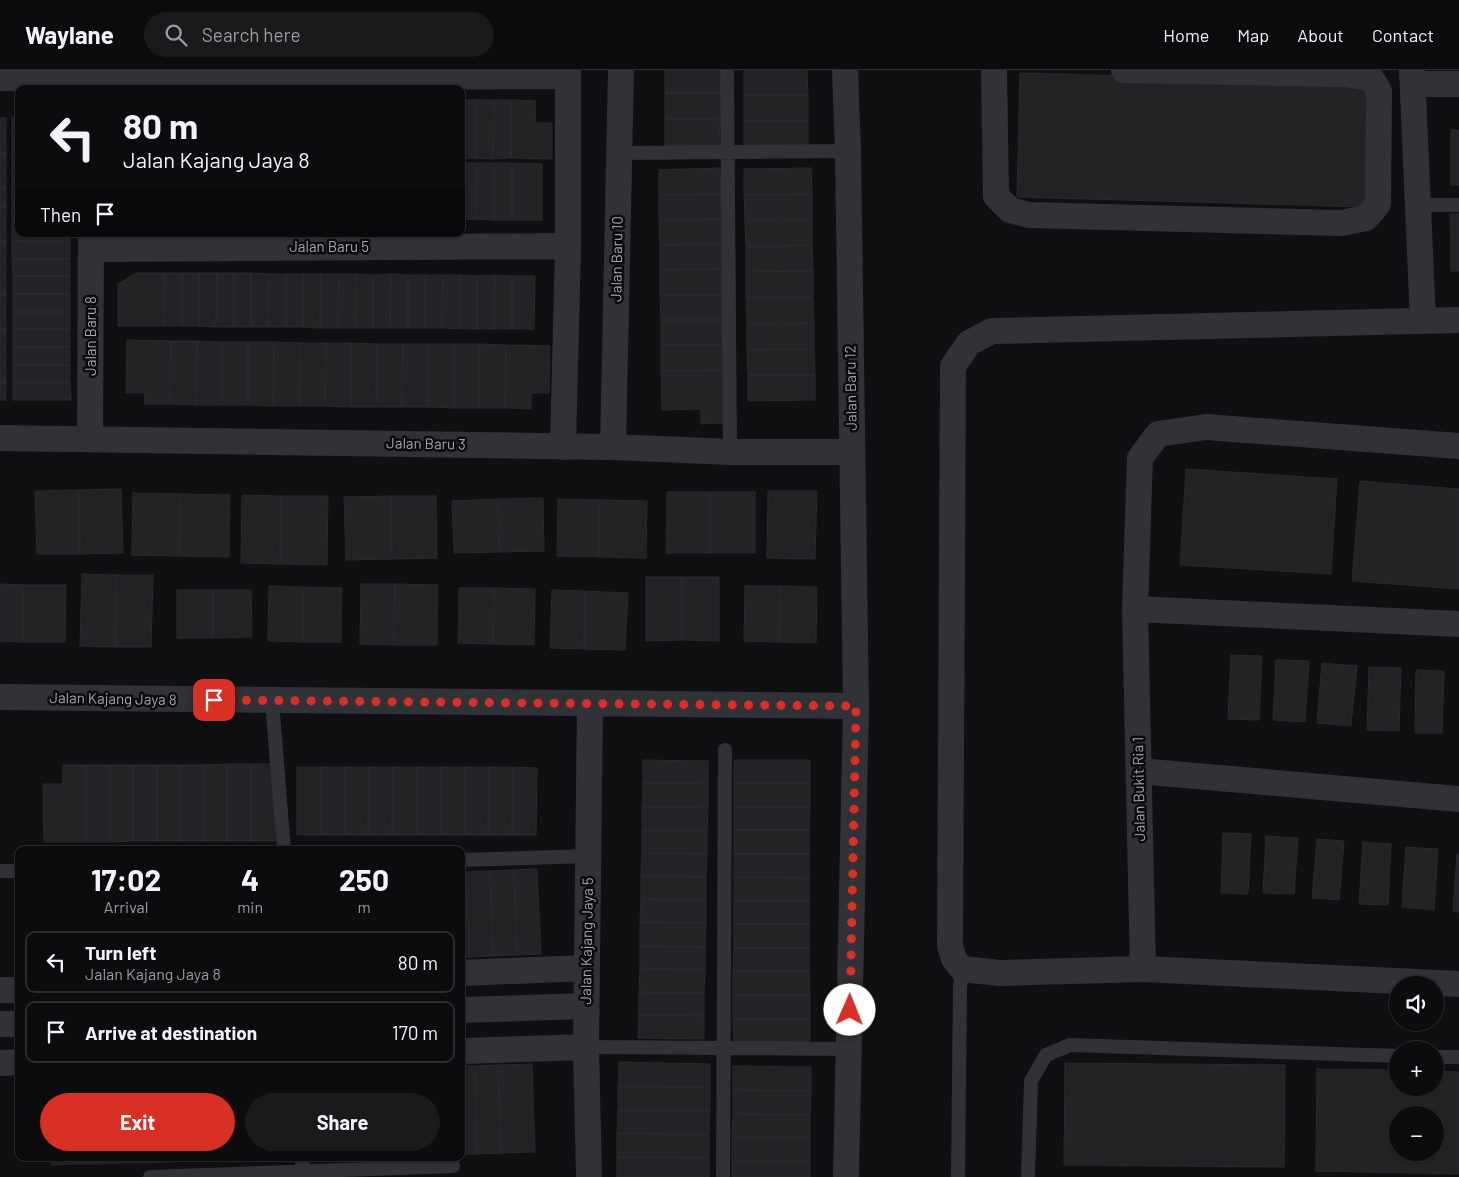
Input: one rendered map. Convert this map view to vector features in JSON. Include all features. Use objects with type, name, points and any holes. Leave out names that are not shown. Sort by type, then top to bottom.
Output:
[{"type":"street","name":"Jalan Baru 10","points":[[613,448],[621,70]]},
{"type":"street","name":"Jalan Baru 12","points":[[845,70],[848,151],[856,706],[846,1177]]},
{"type":"street","points":[[994,70],[996,196],[1010,210],[1029,215],[1342,223],[1366,218],[1378,204],[1379,91],[1371,78],[1345,74],[1124,70]]},
{"type":"street","points":[[0,78],[93,83],[568,73],[568,246],[563,447]]},
{"type":"street","points":[[1423,320],[1412,77],[1459,84]]},
{"type":"street","name":"Jalan Baru 5","points":[[91,241],[568,246]]},
{"type":"street","name":"Jalan Baru 8","points":[[90,439],[91,241]]},
{"type":"street","points":[[1459,320],[992,331],[969,343],[953,366],[950,946],[954,959],[962,969],[1000,974],[1143,969],[1459,984]]},
{"type":"street","name":"Jalan Bukit Ria 1","points":[[1143,969],[1135,609],[1140,458],[1158,434],[1206,427],[1459,446]]},
{"type":"street","name":"Jalan Baru 3","points":[[0,438],[563,447],[730,452],[852,452]]},
{"type":"street","points":[[1135,609],[1459,624]]},
{"type":"street","name":"Jalan Kajang Jaya 8","points":[[0,697],[856,706]]},
{"type":"street","name":"Jalan Kajang Jaya 5","points":[[588,1177],[586,1006],[590,704]]},
{"type":"street","points":[[1138,771],[1459,799]]},
{"type":"street","points":[[465,973],[587,968]]},
{"type":"street","points":[[0,990],[15,990]]},
{"type":"street","points":[[465,1010],[586,1006]]},
{"type":"street","points":[[0,1024],[15,1024]]},
{"type":"street","points":[[465,1051],[586,1047]]},
{"type":"street","points":[[0,1063],[15,1062]]},
{"type":"lane","points":[[727,70],[730,452]]},
{"type":"lane","points":[[619,153],[848,151]]},
{"type":"lane","points":[[1418,205],[1459,205]]},
{"type":"lane","points":[[272,701],[284,846]]},
{"type":"lane","points":[[724,1177],[725,750]]},
{"type":"lane","points":[[465,860],[588,856]]},
{"type":"lane","points":[[0,871],[15,871]]},
{"type":"lane","points":[[958,1177],[960,988],[962,969]]},
{"type":"lane","points":[[1028,1177],[1031,1081],[1046,1055],[1070,1045],[1389,1056]]},
{"type":"lane","points":[[586,1047],[849,1049]]},
{"type":"lane","points":[[1444,1057],[1459,1057]]},
{"type":"lane","points":[[302,1161],[303,1174]]},
{"type":"lane","points":[[150,1177],[303,1174],[453,1166]]},
{"type":"building","points":[[665,70],[720,70],[720,93],[665,93]]},
{"type":"building","points":[[744,70],[807,70],[808,95],[744,95]]},
{"type":"building","points":[[1020,73],[1368,82],[1365,207],[1017,197]]},
{"type":"building","points":[[665,93],[720,93],[720,120],[665,119]]},
{"type":"building","points":[[744,95],[808,95],[808,121],[744,121]]},
{"type":"building","points":[[465,100],[476,100],[476,158],[465,158]]},
{"type":"building","points":[[476,100],[494,100],[493,159],[476,158]]},
{"type":"building","points":[[494,100],[511,100],[511,158],[493,159]]},
{"type":"building","points":[[511,100],[535,101],[536,123],[552,123],[552,159],[511,158]]},
{"type":"building","points":[[12,117],[15,117],[15,135],[12,135]]},
{"type":"building","points":[[0,118],[6,118],[6,136],[0,136]]},
{"type":"building","points":[[665,119],[720,120],[719,146],[665,145]]},
{"type":"building","points":[[744,121],[808,121],[808,146],[744,146]]},
{"type":"building","points":[[1451,130],[1459,130],[1459,185],[1451,185]]},
{"type":"building","points":[[12,135],[15,135],[15,153],[12,153]]},
{"type":"building","points":[[0,136],[6,136],[6,153],[0,153]]},
{"type":"building","points":[[0,153],[6,153],[6,171],[0,171]]},
{"type":"building","points":[[12,153],[15,153],[15,170],[12,170]]},
{"type":"building","points":[[465,163],[477,163],[476,219],[465,220]]},
{"type":"building","points":[[477,163],[494,163],[494,220],[476,219]]},
{"type":"building","points":[[494,163],[512,163],[512,220],[494,220]]},
{"type":"building","points":[[512,163],[542,164],[542,220],[512,220]]},
{"type":"building","points":[[720,168],[721,194],[659,195],[659,170]]},
{"type":"building","points":[[811,168],[812,194],[744,195],[744,169]]},
{"type":"building","points":[[12,170],[15,170],[15,188],[12,188]]},
{"type":"building","points":[[0,171],[6,171],[6,188],[0,188]]},
{"type":"building","points":[[0,188],[6,188],[6,206],[0,206]]},
{"type":"building","points":[[12,188],[15,188],[15,205],[12,205]]},
{"type":"building","points":[[721,194],[721,219],[659,220],[659,195]]},
{"type":"building","points":[[812,194],[812,220],[745,221],[744,195]]},
{"type":"building","points":[[12,205],[15,205],[15,223],[12,223]]},
{"type":"building","points":[[0,206],[6,206],[6,224],[0,224]]},
{"type":"building","points":[[1450,214],[1459,214],[1459,271],[1451,271]]},
{"type":"building","points":[[721,219],[721,244],[660,245],[659,220]]},
{"type":"building","points":[[812,220],[812,245],[746,247],[745,221]]},
{"type":"building","points":[[12,223],[15,223],[15,237],[70,237],[70,241],[12,241]]},
{"type":"building","points":[[0,224],[6,224],[6,241],[0,241]]},
{"type":"building","points":[[0,241],[6,241],[6,259],[0,259]]},
{"type":"building","points":[[12,241],[70,241],[70,259],[12,259]]},
{"type":"building","points":[[721,244],[721,269],[660,270],[660,245]]},
{"type":"building","points":[[812,245],[813,271],[746,272],[746,247]]},
{"type":"building","points":[[0,259],[6,259],[6,277],[0,277]]},
{"type":"building","points":[[12,259],[70,259],[70,276],[13,276]]},
{"type":"building","points":[[721,269],[722,295],[660,295],[660,270]]},
{"type":"building","points":[[813,271],[813,297],[746,298],[746,272]]},
{"type":"building","points":[[136,273],[165,273],[164,326],[118,326],[118,284]]},
{"type":"building","points":[[165,273],[182,273],[182,326],[164,326]]},
{"type":"building","points":[[182,273],[199,273],[199,326],[182,326]]},
{"type":"building","points":[[199,273],[217,273],[216,327],[199,326]]},
{"type":"building","points":[[217,273],[234,273],[234,327],[216,327]]},
{"type":"building","points":[[234,273],[251,273],[251,327],[234,327]]},
{"type":"building","points":[[251,273],[269,274],[268,327],[251,327]]},
{"type":"building","points":[[269,274],[286,274],[286,327],[268,327]]},
{"type":"building","points":[[286,274],[303,274],[303,327],[286,327]]},
{"type":"building","points":[[303,274],[321,274],[320,328],[303,327]]},
{"type":"building","points":[[321,274],[339,274],[338,328],[320,328]]},
{"type":"building","points":[[339,274],[356,274],[355,328],[338,328]]},
{"type":"building","points":[[356,274],[373,275],[373,328],[355,328]]},
{"type":"building","points":[[391,274],[390,328],[373,328],[373,275]]},
{"type":"building","points":[[391,274],[408,275],[408,328],[390,328]]},
{"type":"building","points":[[408,275],[425,275],[425,328],[408,328]]},
{"type":"building","points":[[425,275],[443,275],[442,328],[425,328]]},
{"type":"building","points":[[443,275],[460,275],[460,329],[442,328]]},
{"type":"building","points":[[460,275],[477,276],[477,329],[460,329]]},
{"type":"building","points":[[495,275],[494,329],[477,329],[477,276]]},
{"type":"building","points":[[495,275],[512,276],[512,329],[494,329]]},
{"type":"building","points":[[13,276],[70,276],[70,294],[13,294]]},
{"type":"building","points":[[512,276],[535,276],[534,329],[512,329]]},
{"type":"building","points":[[0,277],[6,277],[6,294],[0,294]]},
{"type":"building","points":[[0,294],[6,294],[6,312],[0,312]]},
{"type":"building","points":[[13,294],[70,294],[70,312],[13,312]]},
{"type":"building","points":[[660,295],[722,295],[722,320],[661,320]]},
{"type":"building","points":[[813,297],[814,323],[747,324],[746,298]]},
{"type":"building","points":[[0,312],[6,312],[6,329],[0,329]]},
{"type":"building","points":[[13,312],[70,312],[70,329],[13,329]]},
{"type":"building","points":[[661,320],[722,320],[723,345],[661,345]]},
{"type":"building","points":[[814,323],[814,349],[747,350],[747,324]]},
{"type":"building","points":[[0,329],[6,329],[6,347],[0,347]]},
{"type":"building","points":[[13,329],[70,329],[70,347],[13,347]]},
{"type":"building","points":[[127,340],[171,341],[170,404],[144,404],[145,393],[126,393]]},
{"type":"building","points":[[171,341],[197,341],[196,405],[170,404]]},
{"type":"building","points":[[197,341],[222,342],[222,405],[196,405]]},
{"type":"building","points":[[222,342],[248,342],[248,405],[222,405]]},
{"type":"building","points":[[248,342],[274,342],[273,406],[248,405]]},
{"type":"building","points":[[274,342],[300,343],[299,406],[273,406]]},
{"type":"building","points":[[300,343],[326,343],[325,406],[299,406]]},
{"type":"building","points":[[326,343],[351,343],[351,407],[325,406]]},
{"type":"building","points":[[351,343],[377,344],[376,407],[351,407]]},
{"type":"building","points":[[377,344],[403,344],[402,407],[376,407]]},
{"type":"building","points":[[403,344],[428,344],[428,407],[402,407]]},
{"type":"building","points":[[428,344],[454,344],[454,408],[428,407]]},
{"type":"building","points":[[454,344],[480,344],[479,408],[454,408]]},
{"type":"building","points":[[480,344],[506,345],[505,408],[479,408]]},
{"type":"building","points":[[506,345],[550,346],[549,393],[531,393],[531,409],[505,408]]},
{"type":"building","points":[[661,345],[723,345],[723,370],[661,371]]},
{"type":"building","points":[[0,347],[6,347],[6,365],[0,365]]},
{"type":"building","points":[[13,347],[70,347],[70,365],[13,365]]},
{"type":"building","points":[[814,349],[815,375],[748,375],[747,350]]},
{"type":"building","points":[[0,365],[6,365],[6,382],[0,382]]},
{"type":"building","points":[[13,365],[70,365],[70,382],[13,383]]},
{"type":"building","points":[[723,370],[723,423],[701,424],[701,409],[662,410],[661,371]]},
{"type":"building","points":[[748,375],[815,375],[815,400],[748,401]]},
{"type":"building","points":[[0,382],[6,382],[6,400],[0,400]]},
{"type":"building","points":[[70,382],[71,400],[13,400],[13,383]]},
{"type":"building","points":[[1186,469],[1337,479],[1331,574],[1180,565]]},
{"type":"building","points":[[1360,481],[1459,489],[1459,589],[1352,581]]},
{"type":"building","points":[[121,489],[123,553],[80,554],[79,490]]},
{"type":"building","points":[[79,490],[80,554],[37,554],[35,491]]},
{"type":"building","points":[[768,491],[817,491],[815,559],[767,558]]},
{"type":"building","points":[[667,492],[710,492],[710,553],[666,553]]},
{"type":"building","points":[[710,492],[755,492],[755,553],[710,553]]},
{"type":"building","points":[[133,493],[180,494],[179,556],[132,555]]},
{"type":"building","points":[[180,494],[230,495],[229,557],[179,556]]},
{"type":"building","points":[[242,495],[281,496],[280,564],[241,563]]},
{"type":"building","points":[[281,496],[328,496],[327,565],[280,564]]},
{"type":"building","points":[[391,496],[436,496],[437,558],[392,559]]},
{"type":"building","points":[[391,496],[392,559],[346,560],[344,497]]},
{"type":"building","points":[[543,498],[544,551],[499,552],[498,499]]},
{"type":"building","points":[[498,499],[499,552],[454,553],[452,501]]},
{"type":"building","points":[[558,499],[600,500],[599,557],[557,556]]},
{"type":"building","points":[[600,500],[647,501],[646,558],[599,557]]},
{"type":"building","points":[[82,574],[116,575],[115,647],[80,646]]},
{"type":"building","points":[[116,575],[153,575],[151,647],[115,647]]},
{"type":"building","points":[[646,577],[682,577],[682,640],[646,641]]},
{"type":"building","points":[[682,577],[719,577],[719,641],[682,640]]},
{"type":"building","points":[[0,584],[24,585],[23,642],[0,641]]},
{"type":"building","points":[[361,584],[395,584],[394,645],[360,644]]},
{"type":"building","points":[[395,584],[438,585],[437,645],[394,645]]},
{"type":"building","points":[[24,585],[66,585],[65,642],[23,642]]},
{"type":"building","points":[[269,586],[304,587],[303,642],[268,641]]},
{"type":"building","points":[[745,586],[780,586],[779,642],[744,641]]},
{"type":"building","points":[[780,586],[817,587],[816,643],[779,642]]},
{"type":"building","points":[[304,587],[342,588],[341,642],[303,642]]},
{"type":"building","points":[[459,588],[494,588],[493,644],[458,643]]},
{"type":"building","points":[[494,588],[535,589],[534,645],[493,644]]},
{"type":"building","points":[[177,590],[213,590],[213,638],[177,638]]},
{"type":"building","points":[[213,590],[251,590],[252,637],[213,638]]},
{"type":"building","points":[[552,590],[585,591],[584,649],[550,648]]},
{"type":"building","points":[[585,591],[628,593],[625,650],[584,649]]},
{"type":"building","points":[[1231,655],[1262,656],[1259,720],[1228,719]]},
{"type":"building","points":[[1276,660],[1309,661],[1305,722],[1273,720]]},
{"type":"building","points":[[1322,663],[1357,666],[1351,726],[1317,723]]},
{"type":"building","points":[[1369,667],[1401,668],[1399,731],[1367,730]]},
{"type":"building","points":[[1416,670],[1444,671],[1442,733],[1415,733]]},
{"type":"building","points":[[643,760],[708,761],[708,784],[643,783]]},
{"type":"building","points":[[734,760],[810,760],[810,783],[734,783]]},
{"type":"building","points":[[227,764],[251,764],[251,841],[227,841]]},
{"type":"building","points":[[227,764],[227,841],[204,841],[204,765]]},
{"type":"building","points":[[251,764],[274,764],[275,841],[251,841]]},
{"type":"building","points":[[63,765],[86,765],[86,842],[44,842],[43,784],[63,784]]},
{"type":"building","points":[[86,765],[110,765],[110,842],[86,842]]},
{"type":"building","points":[[110,765],[133,765],[133,841],[110,842]]},
{"type":"building","points":[[133,765],[157,765],[157,841],[133,841]]},
{"type":"building","points":[[157,765],[180,765],[180,841],[157,841]]},
{"type":"building","points":[[180,765],[204,765],[204,841],[180,841]]},
{"type":"building","points":[[297,767],[321,767],[321,835],[297,835]]},
{"type":"building","points":[[321,767],[345,767],[345,835],[321,835]]},
{"type":"building","points":[[345,767],[369,767],[368,835],[345,835]]},
{"type":"building","points":[[369,767],[393,767],[392,835],[368,835]]},
{"type":"building","points":[[393,767],[417,767],[417,835],[392,835]]},
{"type":"building","points":[[417,767],[441,767],[441,835],[417,835]]},
{"type":"building","points":[[441,767],[465,767],[465,835],[441,835]]},
{"type":"building","points":[[465,767],[489,767],[488,835],[465,835]]},
{"type":"building","points":[[489,767],[513,767],[512,835],[488,835]]},
{"type":"building","points":[[513,767],[537,768],[536,835],[512,835]]},
{"type":"building","points":[[643,783],[708,784],[708,808],[642,807]]},
{"type":"building","points":[[734,783],[810,783],[810,807],[734,807]]},
{"type":"building","points":[[642,807],[708,808],[707,831],[642,830]]},
{"type":"building","points":[[734,807],[810,807],[809,830],[734,830]]},
{"type":"building","points":[[642,830],[707,831],[707,854],[642,853]]},
{"type":"building","points":[[734,830],[809,830],[809,854],[734,854]]},
{"type":"building","points":[[1223,833],[1251,834],[1248,894],[1221,893]]},
{"type":"building","points":[[1266,836],[1298,838],[1294,894],[1263,893]]},
{"type":"building","points":[[1317,839],[1344,841],[1339,900],[1312,898]]},
{"type":"building","points":[[1363,842],[1391,844],[1388,905],[1359,904]]},
{"type":"building","points":[[1406,847],[1438,849],[1434,910],[1402,907]]},
{"type":"building","points":[[642,853],[707,854],[706,877],[641,876]]},
{"type":"building","points":[[734,854],[809,854],[809,878],[734,877]]},
{"type":"building","points":[[1457,854],[1459,855],[1459,912],[1453,911]]},
{"type":"building","points":[[537,869],[541,954],[517,955],[514,870]]},
{"type":"building","points":[[514,870],[517,955],[493,956],[490,871]]},
{"type":"building","points":[[490,871],[493,956],[469,957],[466,872]]},
{"type":"building","points":[[465,872],[466,872],[469,957],[465,957]]},
{"type":"building","points":[[641,876],[706,877],[706,900],[641,899]]},
{"type":"building","points":[[734,877],[809,878],[809,901],[734,901]]},
{"type":"building","points":[[641,899],[706,900],[706,923],[640,922]]},
{"type":"building","points":[[734,901],[809,901],[809,924],[734,924]]},
{"type":"building","points":[[640,922],[706,923],[705,947],[640,946]]},
{"type":"building","points":[[734,924],[809,924],[809,948],[734,948]]},
{"type":"building","points":[[640,946],[705,947],[705,970],[640,968]]},
{"type":"building","points":[[734,948],[809,948],[809,971],[733,971]]},
{"type":"building","points":[[640,968],[705,970],[704,993],[639,992]]},
{"type":"building","points":[[733,971],[809,971],[810,995],[733,995]]},
{"type":"building","points":[[639,992],[704,993],[704,1016],[639,1015]]},
{"type":"building","points":[[733,995],[810,995],[810,1019],[733,1019]]},
{"type":"building","points":[[639,1015],[704,1016],[704,1039],[638,1038]]},
{"type":"building","points":[[733,1019],[810,1019],[810,1042],[734,1042]]},
{"type":"building","points":[[619,1062],[710,1064],[710,1088],[618,1086]]},
{"type":"building","points":[[1065,1063],[1285,1065],[1284,1167],[1064,1165]]},
{"type":"building","points":[[532,1064],[535,1152],[501,1153],[498,1065]]},
{"type":"building","points":[[498,1065],[501,1153],[477,1154],[475,1066]]},
{"type":"building","points":[[465,1066],[475,1066],[477,1154],[465,1154]]},
{"type":"building","points":[[733,1066],[811,1067],[811,1091],[733,1090]]},
{"type":"building","points":[[1317,1069],[1389,1070],[1389,1096],[1444,1096],[1444,1071],[1459,1072],[1459,1174],[1316,1171]]},
{"type":"building","points":[[618,1086],[710,1088],[710,1111],[618,1110]]},
{"type":"building","points":[[733,1090],[811,1091],[810,1115],[733,1114]]},
{"type":"building","points":[[618,1110],[710,1111],[709,1135],[617,1133]]},
{"type":"building","points":[[733,1114],[810,1115],[810,1138],[732,1137]]},
{"type":"building","points":[[617,1133],[709,1135],[709,1158],[617,1157]]},
{"type":"building","points":[[732,1137],[810,1138],[810,1162],[732,1161]]},
{"type":"building","points":[[617,1157],[709,1158],[709,1177],[617,1177]]},
{"type":"building","points":[[51,1161],[75,1161],[75,1164],[51,1165]]},
{"type":"building","points":[[75,1161],[98,1161],[98,1164],[75,1164]]},
{"type":"building","points":[[98,1161],[122,1161],[122,1163],[98,1164]]},
{"type":"building","points":[[122,1161],[146,1161],[146,1163],[122,1163]]},
{"type":"building","points":[[146,1161],[170,1161],[170,1162],[146,1163]]},
{"type":"building","points":[[732,1161],[810,1162],[810,1177],[732,1177]]},
{"type":"route","points":[[214,700],[856,706],[850,1010]]}]
